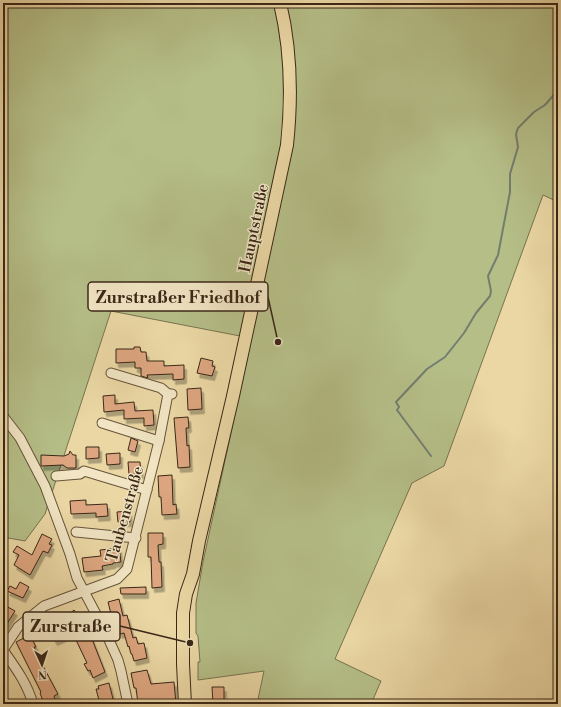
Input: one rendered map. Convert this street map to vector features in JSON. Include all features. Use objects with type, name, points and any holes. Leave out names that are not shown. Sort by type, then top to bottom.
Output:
[{"type":"main road","name":"Hauptstraße","points":[[185,704],[183,664],[186,594],[193,574],[199,541],[287,145],[290,116],[290,80],[288,47],[280,3]]},
{"type":"main road","name":"Hauptstraße","points":[[191,704],[190,628],[193,574]]},
{"type":"street","name":"Taubenstraße","points":[[3,650],[18,627],[44,606],[117,579],[127,569],[148,490],[170,394],[161,388],[111,374]]},
{"type":"street","points":[[3,416],[20,438],[45,486],[70,554],[77,578],[83,592],[105,631],[118,660],[128,704]]},
{"type":"street","points":[[102,423],[159,440]]},
{"type":"street","points":[[56,476],[80,474],[84,471],[148,490]]},
{"type":"street","points":[[76,532],[136,538]]},
{"type":"street","points":[[3,650],[18,671],[30,693],[33,704]]},
{"type":"green space","points":[[3,3],[558,3],[558,202],[543,195],[444,466],[412,483],[335,659],[381,681],[371,704],[257,704],[264,671],[198,680],[198,662],[200,662],[198,636],[196,633],[196,603],[203,562],[236,410],[233,396],[240,336],[111,311],[45,514],[25,541],[3,537]]},
{"type":"building","points":[[134,347],[140,347],[141,352],[146,352],[147,361],[164,361],[164,366],[184,365],[184,379],[173,380],[173,374],[147,375],[148,378],[141,376],[141,368],[135,368],[135,362],[116,363],[116,349],[134,349]]},
{"type":"building","points":[[201,358],[213,361],[212,366],[215,367],[212,376],[197,373]]},
{"type":"building","points":[[201,388],[202,409],[188,410],[187,389]]},
{"type":"building","points":[[115,395],[115,404],[134,402],[135,411],[153,410],[154,425],[144,426],[144,418],[124,419],[124,410],[104,412],[103,396]]},
{"type":"building","points":[[188,417],[189,428],[186,428],[187,446],[189,445],[190,467],[178,468],[174,418]]},
{"type":"building","points":[[131,438],[138,441],[135,452],[128,450]]},
{"type":"building","points":[[86,447],[99,447],[99,458],[86,459]]},
{"type":"building","points":[[70,451],[73,455],[76,455],[76,468],[67,468],[63,465],[41,466],[41,455],[64,456],[69,454]]},
{"type":"building","points":[[120,453],[120,464],[107,465],[106,454]]},
{"type":"building","points":[[128,462],[140,462],[141,474],[129,474]]},
{"type":"building","points":[[172,475],[173,505],[176,504],[177,514],[162,515],[158,476]]},
{"type":"building","points":[[86,500],[86,505],[107,504],[108,516],[96,517],[96,513],[71,514],[70,501]]},
{"type":"building","points":[[129,511],[130,522],[118,522],[117,512]]},
{"type":"building","points":[[148,533],[163,533],[163,544],[158,545],[159,562],[161,562],[162,587],[152,588],[151,557],[148,557]]},
{"type":"building","points":[[42,534],[52,539],[49,544],[52,545],[48,553],[43,551],[30,575],[14,565],[19,555],[13,552],[17,546],[32,555]]},
{"type":"building","points":[[119,548],[121,562],[102,566],[103,570],[84,572],[82,558],[101,556],[100,550]]},
{"type":"building","points":[[20,582],[29,587],[23,598],[7,591],[10,586],[16,589]]},
{"type":"building","points":[[146,587],[146,594],[121,594],[120,588]]},
{"type":"building","points":[[119,599],[123,616],[127,615],[133,638],[136,637],[138,644],[144,643],[147,658],[134,661],[124,633],[120,634],[115,617],[112,618],[108,602]]},
{"type":"building","points":[[6,606],[15,611],[3,630],[3,611]]},
{"type":"building","points":[[74,610],[81,619],[73,624],[83,637],[90,634],[105,672],[93,678],[90,670],[88,671],[84,664],[87,663],[67,621],[70,619],[67,616]]},
{"type":"building","points":[[60,627],[64,637],[55,641],[51,634]]},
{"type":"building","points":[[30,635],[36,647],[34,647],[58,694],[54,696],[55,700],[49,702],[48,699],[43,701],[41,692],[16,642]]},
{"type":"building","points":[[147,670],[151,684],[174,682],[176,704],[138,704],[136,688],[134,688],[131,673]]},
{"type":"building","points":[[109,683],[113,699],[111,700],[112,704],[100,704],[96,689],[99,689],[98,686]]},
{"type":"building","points":[[212,687],[224,687],[224,704],[213,704]]},
{"type":"waterway","points":[[431,456],[397,410],[399,407],[396,402],[427,369],[445,357],[490,296],[491,291],[488,276],[498,255],[510,192],[510,174],[518,147],[516,134],[518,128],[534,112],[545,105],[558,90]]},
{"type":"place","name":"Zurstraßer Friedhof","points":[[278,342]]},
{"type":"place","name":"Zurstraße","points":[[190,643]]}]
